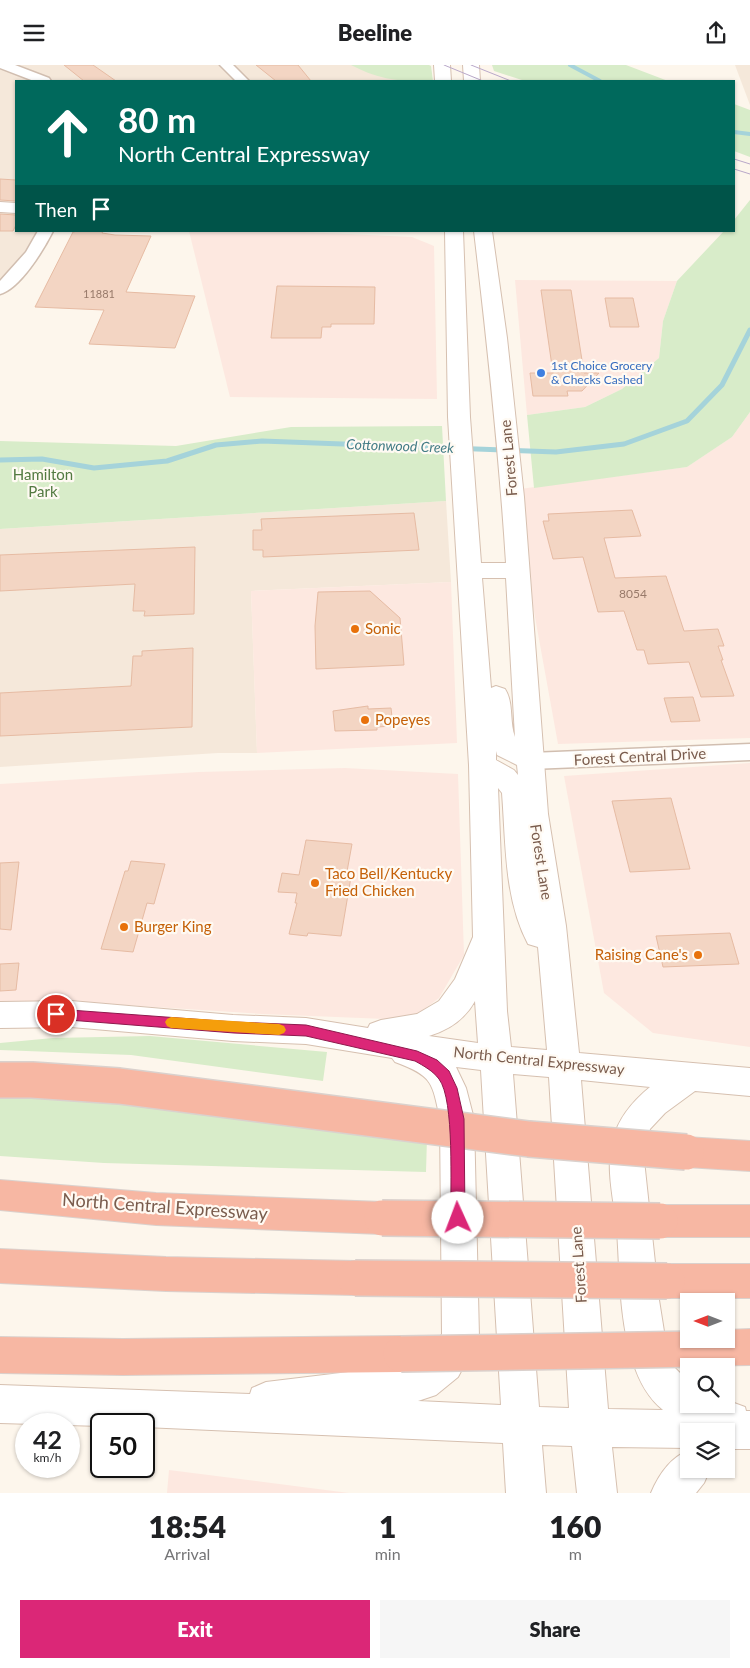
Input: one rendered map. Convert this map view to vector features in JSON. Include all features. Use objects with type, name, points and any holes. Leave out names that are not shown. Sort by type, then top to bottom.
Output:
[{"type":"highway","points":[[0,1080],[32,1080],[119,1086],[529,1139],[750,1156]]},
{"type":"highway","name":"North Central Expressway","points":[[0,1195],[156,1209],[382,1218],[750,1221]]},
{"type":"highway","points":[[0,1266],[166,1274],[355,1278],[750,1281]]},
{"type":"highway","points":[[0,1355],[123,1357],[750,1347]]},
{"type":"main road","points":[[442,65],[443,80]]},
{"type":"main road","points":[[472,65],[472,80]]},
{"type":"main road","points":[[0,207],[15,208]]},
{"type":"main road","points":[[454,232],[459,417],[483,765],[491,1011],[519,1374],[526,1493]]},
{"type":"main road","name":"Forest Lane","points":[[483,232],[497,338],[512,490],[534,814],[551,926],[564,1065],[590,1428],[597,1493]]},
{"type":"main road","points":[[457,338],[497,338]]},
{"type":"main road","points":[[470,569],[517,571]]},
{"type":"main road","points":[[473,606],[485,627],[492,649],[498,727],[507,748],[531,761]]},
{"type":"main road","points":[[483,765],[504,777],[516,791],[524,887],[534,925],[554,969]]},
{"type":"main road","points":[[331,1036],[421,1028],[442,1018],[459,1001],[469,984],[484,945],[489,911]]},
{"type":"main road","name":"North Central Expressway","points":[[0,1015],[71,1014],[234,1028],[306,1031],[496,1059],[616,1068],[750,1082]]},
{"type":"main road","points":[[193,1410],[423,1382],[445,1364],[460,1337],[457,1119],[450,1088],[444,1075],[432,1063],[417,1056],[331,1036]]},
{"type":"main road","points":[[689,1077],[650,1105],[630,1138],[628,1163],[647,1343],[652,1363],[662,1382],[678,1398],[697,1411],[750,1428]]},
{"type":"main road","points":[[0,1404],[193,1410],[521,1426],[750,1428]]},
{"type":"main road","points":[[735,1441],[750,1434]]},
{"type":"main road","points":[[670,1493],[682,1478]]},
{"type":"street","points":[[4,65],[42,80]]},
{"type":"street","points":[[226,65],[242,80]]},
{"type":"street","points":[[0,289],[31,257],[45,232]]},
{"type":"street","name":"Forest Central Drive","points":[[531,761],[750,752]]},
{"type":"shaded area","points":[[0,65],[407,65],[427,80],[15,80],[15,232],[37,232],[0,283]]},
{"type":"shaded area","points":[[735,65],[750,65],[750,105]]},
{"type":"shaded area","points":[[189,232],[304,232],[412,237],[434,246],[437,399],[230,397]]},
{"type":"shaded area","points":[[515,280],[677,281],[663,321],[659,358],[622,389],[585,407],[527,415]]},
{"type":"shaded area","points":[[750,412],[750,738],[558,744],[512,490],[687,467],[732,437]]},
{"type":"shaded area","points":[[446,501],[451,582],[251,591],[257,753],[218,753],[0,767],[0,529]]},
{"type":"shaded area","points":[[451,582],[457,743],[257,753],[251,591]]},
{"type":"shaded area","points":[[750,763],[750,1047],[653,1033],[604,993],[564,776]]},
{"type":"shaded area","points":[[345,768],[458,774],[464,955],[439,998],[410,1020],[262,1014],[124,1005],[0,1012],[0,784],[199,772]]},
{"type":"shaded area","points":[[169,1470],[349,1493],[167,1493]]},
{"type":"green space","points":[[351,65],[429,65],[431,66],[433,80],[391,79]]},
{"type":"green space","points":[[492,65],[626,65],[665,80],[522,80],[494,71]]},
{"type":"green space","points":[[735,104],[750,110],[750,157],[735,151]]},
{"type":"green space","points":[[750,200],[750,412],[732,437],[687,467],[534,488],[527,415],[585,407],[622,389],[659,358],[663,321],[677,281],[723,232],[735,232],[735,219]]},
{"type":"green space","name":"Hamilton Park","points":[[442,426],[446,501],[0,529],[0,441],[176,446],[291,427]]},
{"type":"green space","points":[[150,1036],[327,1052],[323,1081],[131,1055],[0,1050],[0,1043],[53,1038]]},
{"type":"green space","points":[[0,1091],[427,1138],[426,1172],[104,1163],[0,1156]]},
{"type":"building","points":[[64,65],[93,65],[115,80],[83,80]]},
{"type":"building","points":[[256,65],[298,65],[310,80],[275,80]]},
{"type":"building","points":[[0,179],[15,180],[15,201],[0,200]]},
{"type":"building","points":[[0,214],[15,215],[13,231],[0,231]]},
{"type":"building","points":[[73,232],[102,232],[115,235],[151,236],[126,292],[195,296],[175,348],[89,344],[104,310],[35,307]]},
{"type":"building","points":[[277,286],[375,287],[374,324],[331,324],[331,327],[322,327],[321,338],[271,338]]},
{"type":"building","points":[[541,290],[571,290],[584,373],[599,373],[582,391],[567,391],[568,396],[533,396],[530,373],[553,373]]},
{"type":"building","points":[[605,298],[633,298],[639,327],[610,327]]},
{"type":"building","points":[[632,510],[641,536],[604,538],[615,578],[666,576],[684,631],[718,629],[724,646],[718,646],[723,660],[721,660],[734,696],[701,697],[689,662],[648,664],[644,650],[637,650],[624,611],[598,612],[583,557],[553,559],[543,521],[549,521],[548,514]]},
{"type":"building","points":[[414,513],[419,550],[263,557],[263,550],[253,550],[253,530],[262,530],[261,519]]},
{"type":"building","points":[[195,547],[194,614],[144,616],[145,611],[133,611],[135,584],[0,591],[0,555]]},
{"type":"building","points":[[370,591],[400,618],[404,665],[316,669],[315,626],[318,592]]},
{"type":"building","points":[[193,648],[192,727],[0,736],[0,693],[131,686],[133,656],[142,656],[142,651]]},
{"type":"building","points":[[693,697],[700,721],[671,722],[664,698]]},
{"type":"building","name":"Popeyes","points":[[368,706],[368,709],[391,708],[393,726],[377,727],[377,730],[335,731],[333,711]]},
{"type":"building","points":[[671,798],[690,869],[630,872],[612,801]]},
{"type":"building","name":"Taco Bell/Kentucky Fried Chicken","points":[[306,840],[352,844],[346,877],[351,877],[341,936],[308,933],[307,936],[289,934],[297,903],[295,903],[297,893],[278,892],[282,873],[299,875]]},
{"type":"building","name":"Burger King","points":[[131,861],[165,864],[154,904],[147,903],[133,952],[101,949],[125,871],[128,871]]},
{"type":"building","points":[[19,862],[11,930],[0,929],[0,863]]},
{"type":"building","name":"Raising Cane's","points":[[730,933],[739,964],[663,967],[656,936]]},
{"type":"building","points":[[19,963],[16,990],[0,991],[0,964]]},
{"type":"waterway","points":[[570,65],[598,80]]},
{"type":"waterway","points":[[735,132],[750,134]]},
{"type":"waterway","name":"Cottonwood Creek","points":[[0,460],[42,459],[94,468],[167,461],[216,445],[262,441],[556,452],[624,444],[687,421],[722,385],[750,330]]},
{"type":"tram line","points":[[444,65],[481,80]]},
{"type":"tram line","points":[[471,65],[508,80]]},
{"type":"tram line","points":[[735,159],[750,164]]},
{"type":"tram line","points":[[735,169],[750,174]]},
{"type":"slow traffic","points":[[171,1022],[279,1030]]},
{"type":"place","name":"1st Choice Grocery & Checks Cashed","points":[[541,373]]},
{"type":"place","name":"Sonic","points":[[355,629]]},
{"type":"place","name":"Popeyes","points":[[365,720]]},
{"type":"place","name":"Taco Bell/Kentucky Fried Chicken","points":[[315,883]]},
{"type":"place","name":"Burger King","points":[[124,927]]},
{"type":"place","name":"Raising Cane's","points":[[698,955]]},
{"type":"route","points":[[56,1014],[234,1028],[306,1031],[417,1056],[432,1063],[444,1075],[450,1088],[457,1119],[458,1218]]}]
